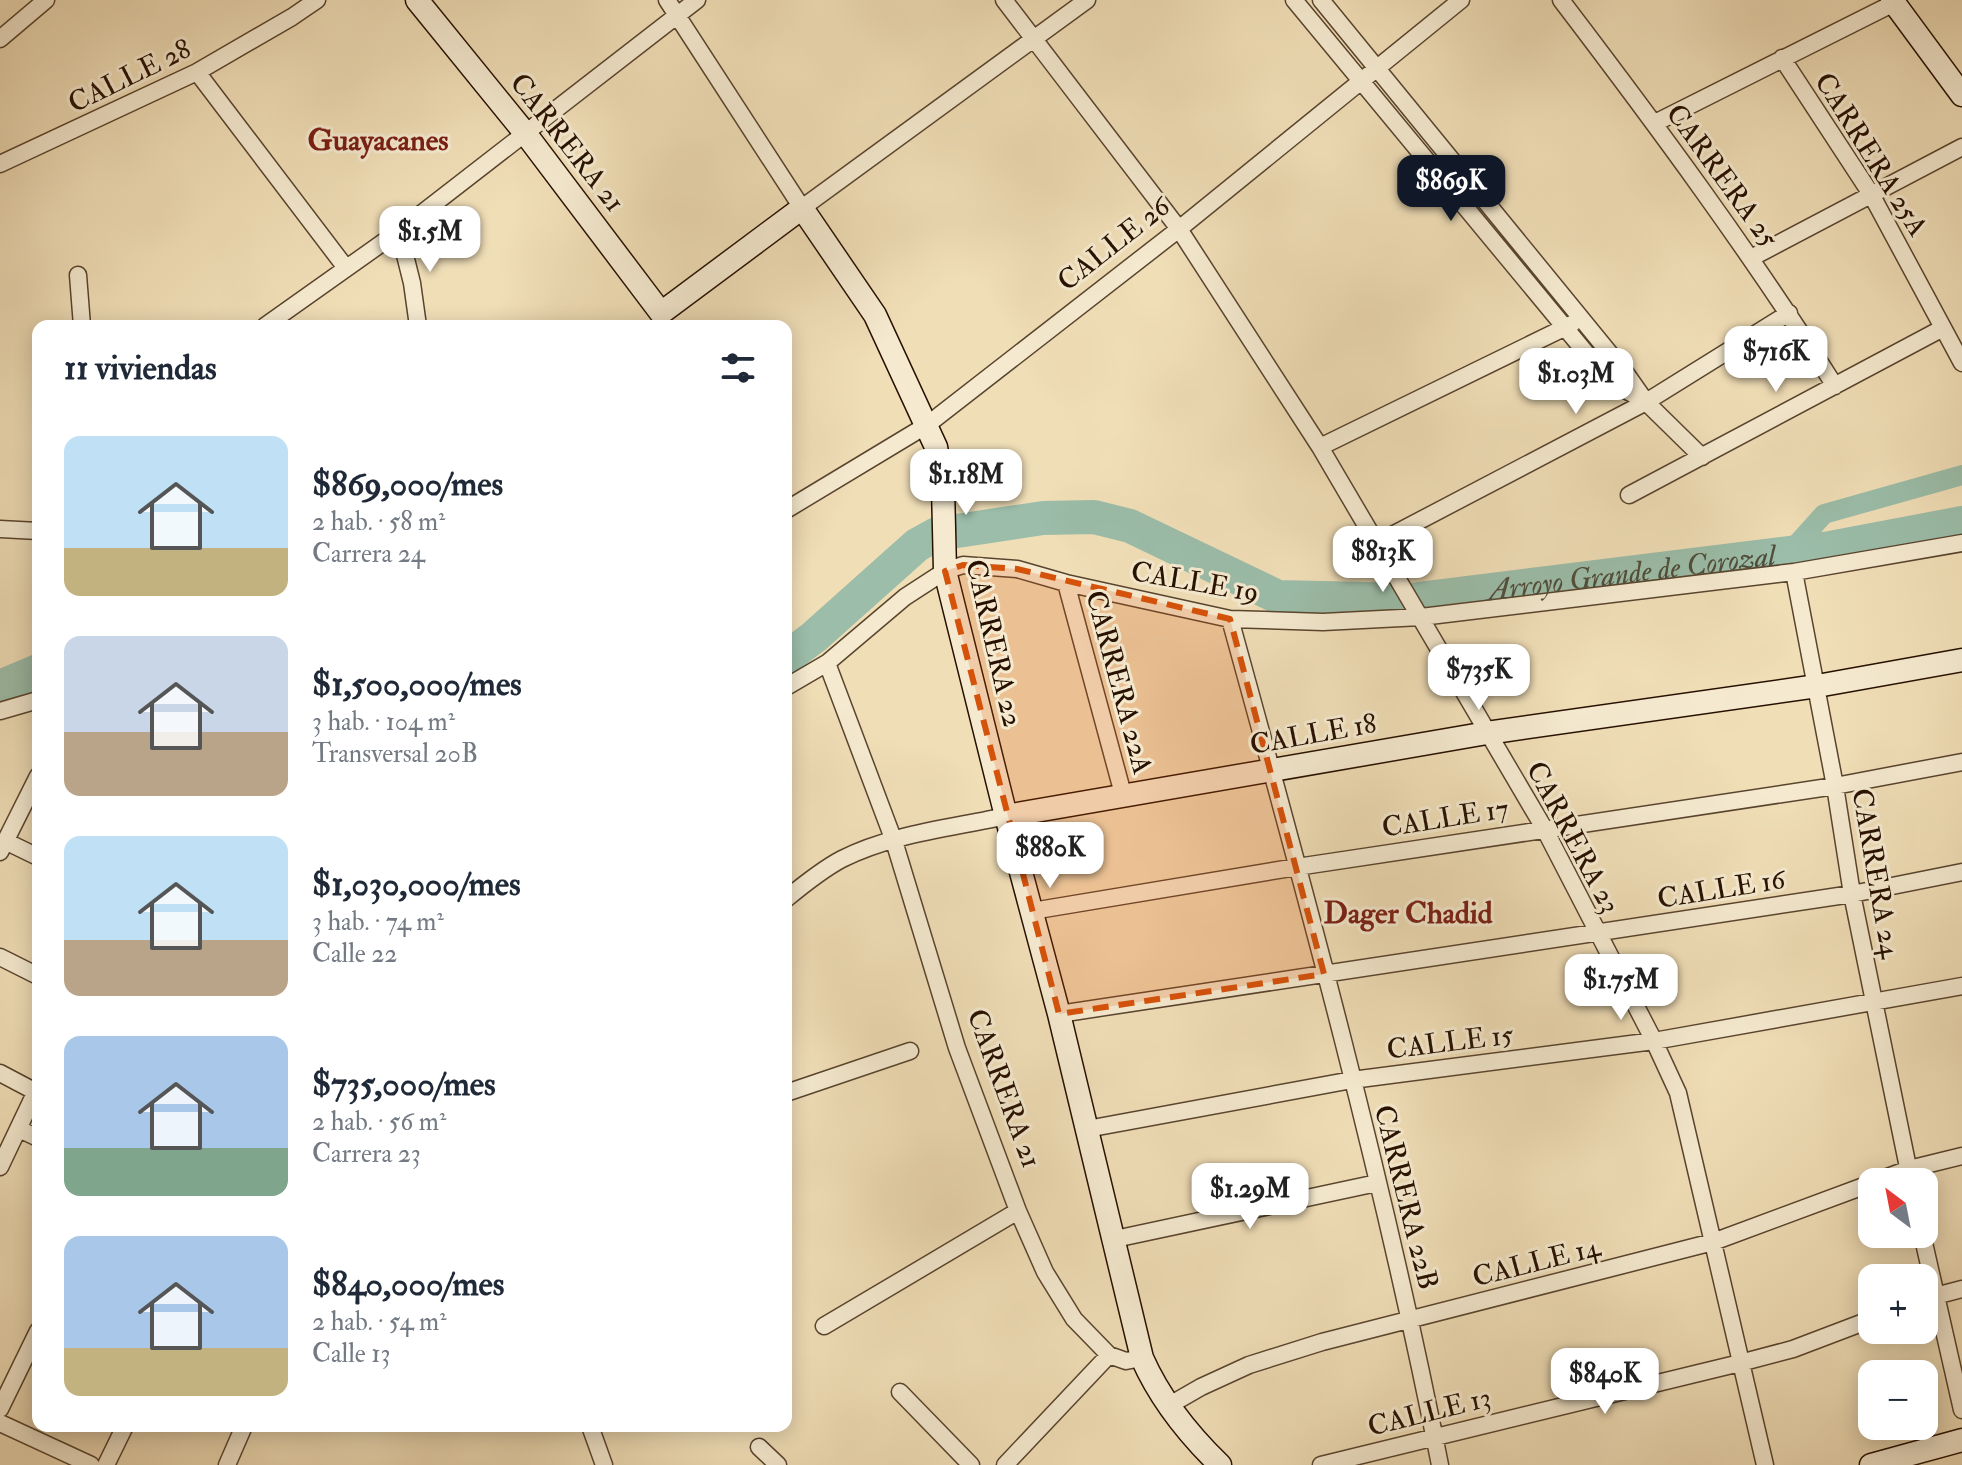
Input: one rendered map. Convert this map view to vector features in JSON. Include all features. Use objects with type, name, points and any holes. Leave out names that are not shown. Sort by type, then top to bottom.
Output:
[{"type":"street","points":[[0,39],[46,0]]},
{"type":"street","name":"CALLE 28","points":[[0,164],[197,72],[317,0]]},
{"type":"street","name":"CARRERA 21","points":[[417,0],[525,133],[663,320]]},
{"type":"street","name":"CARRERA 22","points":[[667,0],[875,315],[936,447],[943,486],[945,571],[1059,1014],[1142,1358]]},
{"type":"street","points":[[278,320],[399,231],[697,0]]},
{"type":"street","name":"CARRERA 23","points":[[1004,0],[1179,229],[1320,447],[1544,828],[1678,1093],[1765,1465]]},
{"type":"street","points":[[663,320],[802,208],[1087,0]]},
{"type":"street","points":[[1294,0],[1610,382],[1646,402]]},
{"type":"street","points":[[1321,0],[1625,372],[1646,402],[1702,457]]},
{"type":"street","name":"CALLE 26","points":[[792,506],[927,425],[1179,229],[1461,0]]},
{"type":"street","name":"CARRERA 25","points":[[1561,0],[1655,123],[1751,258],[1835,386]]},
{"type":"street","points":[[1655,123],[1893,2],[1962,95]]},
{"type":"street","name":"CARRERA 25A","points":[[1782,58],[1871,194],[1962,363]]},
{"type":"street","points":[[197,72],[346,268]]},
{"type":"street","points":[[1751,258],[1962,147]]},
{"type":"street","points":[[399,231],[417,320]]},
{"type":"street","points":[[78,275],[82,320]]},
{"type":"street","points":[[1377,543],[1646,402],[1789,313]]},
{"type":"street","points":[[1320,447],[1580,319]]},
{"type":"street","points":[[1629,495],[1943,328]]},
{"type":"street","points":[[0,529],[32,531]]},
{"type":"street","name":"CALLE 19","points":[[945,571],[963,565],[1017,569],[1066,583],[1230,619],[1323,622],[1794,572],[1962,543]]},
{"type":"street","points":[[792,683],[827,663],[905,597],[945,571]]},
{"type":"street","name":"CARRERA 24","points":[[1794,572],[1817,686],[1852,894],[1908,1168]]},
{"type":"street","name":"CARRERA 22A","points":[[1066,583],[1123,794]]},
{"type":"street","name":"CARRERA 22B","points":[[1230,619],[1352,1080],[1440,1465]]},
{"type":"street","name":"CALLE 18","points":[[792,888],[840,860],[894,841],[1006,816],[1487,733],[1817,686],[1962,660]]},
{"type":"street","name":"CARRERA 21","points":[[827,663],[894,841],[957,1048],[1018,1211],[1045,1272],[1074,1319],[1109,1355]]},
{"type":"street","points":[[0,711],[32,702]]},
{"type":"street","name":"CALLE 17","points":[[1032,911],[1544,828],[1835,786],[1962,762]]},
{"type":"street","points":[[32,788],[3,847],[32,855]]},
{"type":"street","name":"CALLE 16","points":[[1059,1014],[1852,894],[1962,872]]},
{"type":"street","points":[[0,957],[32,973]]},
{"type":"street","name":"CALLE 15","points":[[1087,1129],[1352,1080],[1654,1041],[1962,986]]},
{"type":"street","points":[[792,1091],[910,1051]]},
{"type":"street","points":[[0,1073],[32,1088]]},
{"type":"street","points":[[0,1167],[32,1101]]},
{"type":"street","points":[[19,1129],[32,1135]]},
{"type":"street","name":"CALLE 14","points":[[1929,1168],[1962,1156]]},
{"type":"street","points":[[1115,1239],[1377,1183]]},
{"type":"street","name":"CALLE 14","points":[[1168,1406],[1249,1365],[1322,1342],[1713,1242],[1858,1188]]},
{"type":"street","points":[[824,1326],[1018,1211]]},
{"type":"street","points":[[1938,1295],[1962,1289]]},
{"type":"street","name":"CALLE 13","points":[[1321,1465],[1740,1363],[1793,1349],[1858,1324]]},
{"type":"street","points":[[1938,1325],[1962,1410]]},
{"type":"street","points":[[0,1409],[32,1343]]},
{"type":"street","points":[[1005,1465],[1109,1355],[1126,1361],[1142,1358],[1168,1406],[1220,1465]]},
{"type":"street","points":[[900,1392],[971,1465]]},
{"type":"street","points":[[0,1423],[91,1465]]},
{"type":"street","points":[[106,1465],[122,1432]]},
{"type":"street","points":[[227,1465],[241,1432]]},
{"type":"street","points":[[592,1432],[604,1465]]},
{"type":"street","points":[[1871,1465],[1962,1440]]},
{"type":"street","points":[[759,1447],[778,1465]]},
{"type":"highlighted area","points":[[963,565],[1017,569],[1230,619],[1324,974],[1059,1014],[945,571]]},
{"type":"waterway","points":[[1788,554],[1824,514],[1962,475]]},
{"type":"waterway","name":"Arroyo Grande de Corozal","points":[[792,654],[917,545],[937,534],[1043,518],[1094,517],[1130,526],[1278,597],[1410,600],[1830,548],[1962,523]]},
{"type":"waterway","name":"Arroyo Grande de Corozal","points":[[0,687],[32,674]]},
{"type":"district","name":"Guayacanes","points":[[378,140]]},
{"type":"district","name":"Dager Chadid","points":[[1408,913]]}]
